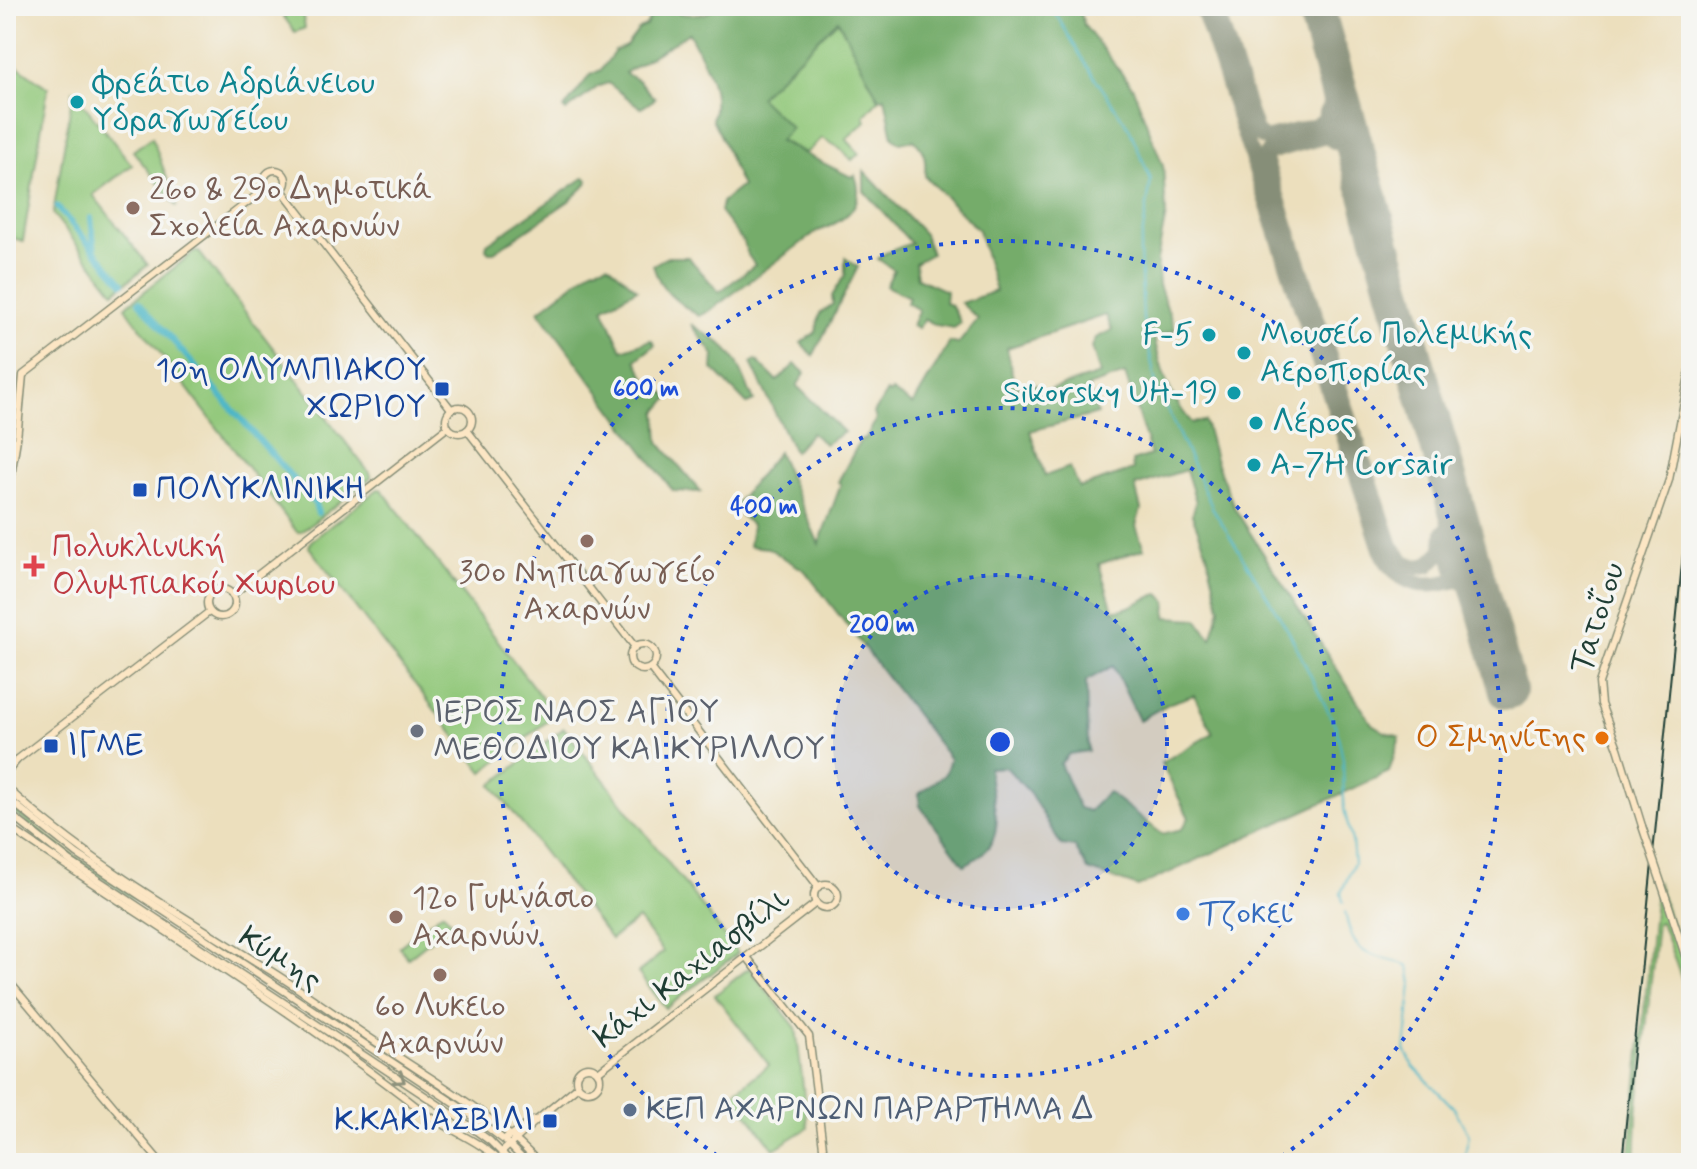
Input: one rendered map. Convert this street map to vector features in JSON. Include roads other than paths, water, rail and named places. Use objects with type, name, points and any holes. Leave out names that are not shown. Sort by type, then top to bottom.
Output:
[{"type":"street","points":[[266,188],[266,176],[271,171],[278,171],[286,180],[282,190]]},
{"type":"street","points":[[266,188],[273,192],[282,190]]},
{"type":"street","points":[[6,506],[23,375],[266,188]]},
{"type":"street","points":[[282,190],[451,409]]},
{"type":"street","name":"Τατοΐου","points":[[1691,365],[1669,480],[1599,683],[1601,704],[1691,974]]},
{"type":"street","points":[[462,407],[469,412],[471,423],[467,430],[456,432],[448,427],[446,418],[451,409],[462,407]]},
{"type":"street","points":[[232,595],[448,427]]},
{"type":"street","points":[[467,430],[635,647]]},
{"type":"street","points":[[225,590],[232,595],[235,603],[229,614],[219,617],[209,612],[206,601],[212,592],[225,590]]},
{"type":"street","points":[[6,765],[18,759],[209,612]]},
{"type":"street","points":[[644,644],[653,649],[656,659],[650,668],[638,670],[632,665],[630,657],[635,647],[644,644]]},
{"type":"street","points":[[650,668],[818,886]]},
{"type":"street","points":[[6,773],[18,759]]},
{"type":"street","points":[[6,787],[97,859],[285,980],[470,1105],[539,1163]]},
{"type":"street","name":"Κύμης","points":[[6,797],[77,854],[510,1140],[527,1163]]},
{"type":"street","name":"Κύμης","points":[[6,811],[71,862],[434,1102],[500,1150],[512,1163]]},
{"type":"street","points":[[6,825],[327,1039],[434,1120],[484,1147],[502,1163]]},
{"type":"street","points":[[826,883],[833,885],[839,897],[830,908],[816,903],[814,892],[818,886],[826,883]]},
{"type":"street","name":"Κάχι Καχιασβίλι","points":[[598,1072],[816,903]]},
{"type":"street","points":[[747,957],[809,1036],[825,1163]]},
{"type":"street","points":[[6,978],[161,1163]]},
{"type":"street","points":[[590,1067],[598,1072],[600,1079],[596,1089],[588,1091],[578,1086],[576,1078],[581,1070],[590,1067]]},
{"type":"street","name":"Κάχι Καχιασβίλι","points":[[500,1150],[578,1086]]},
{"type":"waterway","points":[[1051,6],[1129,128],[1151,180],[1140,250],[1143,319],[1156,385],[1213,509],[1289,632],[1336,727],[1343,759],[1344,809],[1354,863],[1341,893],[1343,902]]},
{"type":"waterway","points":[[57,207],[123,283]]},
{"type":"waterway","points":[[91,218],[95,251]]},
{"type":"waterway","points":[[139,302],[315,504],[318,513]]},
{"type":"waterway","points":[[1345,912],[1359,948],[1374,956],[1409,966],[1412,984],[1405,1050],[1414,1067],[1454,1108],[1469,1135],[1463,1163]]},
{"type":"railway","points":[[1622,1163],[1691,474]]},
{"type":"place","name":"Φρεάτιο Αδριάνειου Υδραγωγείου","points":[[77,102]]},
{"type":"place","name":"26ο & 29ο Δημοτικά Σχολεία Αχαρνών","points":[[133,208]]},
{"type":"place","name":"F-5","points":[[1209,335]]},
{"type":"place","name":"Μουσείο Πολεμικής Αεροπορίας","points":[[1244,353]]},
{"type":"place","name":"10η ΟΛΥΜΠΙΑΚΟΥ ΧΩΡΙΟΥ","points":[[442,389]]},
{"type":"place","name":"Sikorsky UH-19","points":[[1234,393]]},
{"type":"place","name":"Λέρος","points":[[1256,423]]},
{"type":"place","name":"A-7H Corsair","points":[[1254,465]]},
{"type":"place","name":"ΠΟΛΥΚΛΙΝΙΚΗ","points":[[140,490]]},
{"type":"place","name":"30ο Νηπιαγωγείο Αχαρνών","points":[[587,541]]},
{"type":"place","name":"Πολυκλινική Ολυμπιακού Χωριου","points":[[34,566]]},
{"type":"place","name":"ΙΕΡΟΣ ΝΑΟΣ ΑΓΙΟΥ ΜΕΘΟΔΙΟΥ ΚΑΙ ΚΥΡΙΛΛΟΥ","points":[[417,731]]},
{"type":"place","name":"Ο Σμηνίτης","points":[[1602,738]]},
{"type":"place","name":"ΙΓΜΕ","points":[[51,746]]},
{"type":"place","name":"Τζοκει","points":[[1183,914]]},
{"type":"place","name":"12ο Γυμνάσιο Αχαρνών","points":[[396,917]]},
{"type":"place","name":"6ο Λυκειο Αχαρνών","points":[[440,975]]},
{"type":"place","name":"ΚΕΠ ΑΧΑΡΝΩΝ ΠΑΡΑΡΤΗΜΑ Δ","points":[[630,1110]]},
{"type":"place","name":"Κ.ΚΑΚΙΑΣΒΙΛΙ","points":[[550,1121]]}]
